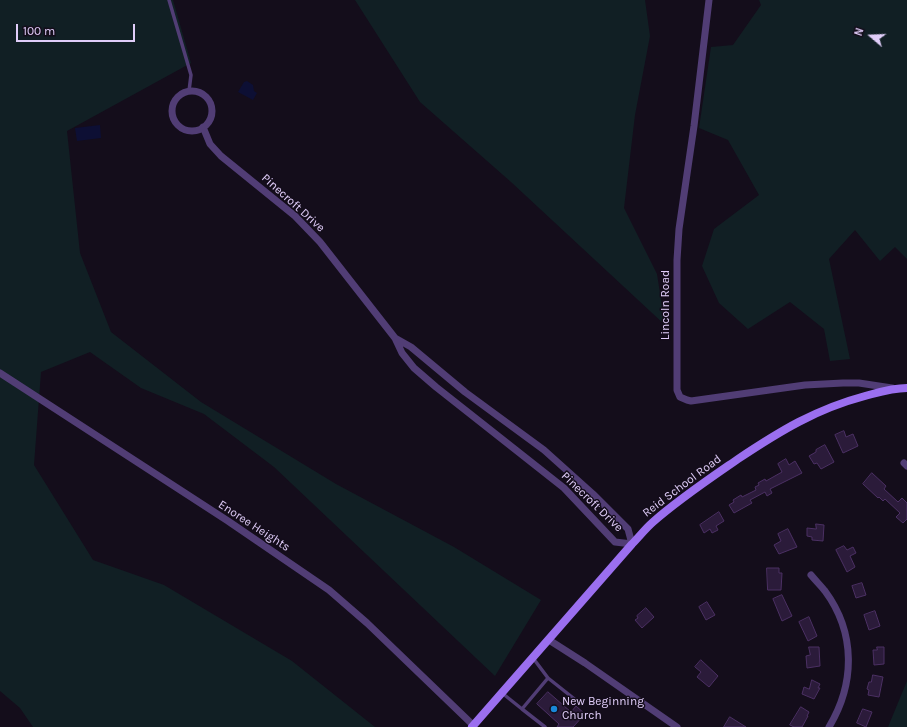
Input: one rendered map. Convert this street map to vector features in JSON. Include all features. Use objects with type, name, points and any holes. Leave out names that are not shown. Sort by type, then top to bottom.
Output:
[{"type":"street","name":"Lincoln Road","points":[[709,0],[694,126],[679,229],[677,260],[678,319],[676,372],[678,393],[683,399],[691,401],[843,382],[892,388]]},
{"type":"street","points":[[189,91],[198,91],[202,93],[211,103],[211,117],[203,127],[195,131],[186,130],[178,125],[173,118],[172,109],[175,100],[181,94],[189,91]]},
{"type":"street","name":"Pinecroft Drive","points":[[203,127],[210,144],[221,156],[295,216],[320,242],[395,338],[402,353],[414,368],[436,388],[564,488],[614,542],[632,544],[628,529],[593,494],[544,450],[465,392],[411,347],[395,338]]},
{"type":"street","name":"Enoree Heights","points":[[0,373],[234,525],[329,590],[367,623],[472,726]]},
{"type":"street","name":"Reid School Road","points":[[472,726],[632,544],[652,523],[679,501],[719,472],[775,435],[824,409],[844,401],[892,388],[907,388]]},
{"type":"street","points":[[811,575],[826,592],[842,622],[848,646],[849,659],[846,682],[840,704],[830,727]]},
{"type":"street","points":[[549,640],[585,663],[677,727]]},
{"type":"lane","points":[[169,0],[190,75],[189,91]]},
{"type":"lane","points":[[533,658],[548,678],[577,701]]},
{"type":"lane","points":[[522,709],[548,678]]},
{"type":"lane","points":[[502,693],[545,727]]},
{"type":"shaded area","points":[[0,0],[173,0],[191,63],[67,131],[80,253],[111,332],[201,402],[336,484],[454,547],[541,600],[495,676],[274,467],[204,414],[141,388],[90,352],[41,372],[34,465],[93,560],[164,585],[292,661],[375,727],[33,727],[20,708],[0,691]]},
{"type":"shaded area","points":[[355,0],[645,0],[650,36],[635,115],[624,208],[657,274],[665,325],[511,182],[420,102]]},
{"type":"shaded area","points":[[759,0],[907,0],[907,259],[895,247],[880,261],[855,230],[829,259],[850,359],[830,361],[824,329],[790,302],[748,329],[719,303],[702,266],[714,229],[759,195],[728,140],[699,128],[711,47],[733,45],[761,5]]},
{"type":"shaded area","points":[[247,81],[253,85],[254,91],[257,93],[253,100],[238,92],[244,82]]},
{"type":"shaded area","points":[[100,125],[101,138],[77,141],[75,128]]},
{"type":"shaded area","points":[[907,681],[907,727],[888,727]]},
{"type":"building","points":[[844,431],[846,437],[853,434],[858,446],[843,453],[835,435]]},
{"type":"building","points":[[825,445],[834,462],[821,469],[817,463],[814,464],[809,456]]},
{"type":"building","points":[[786,459],[789,465],[795,461],[802,473],[770,489],[772,493],[767,496],[765,492],[750,500],[752,503],[734,513],[729,505],[734,502],[733,500],[741,495],[742,497],[756,490],[755,487],[759,485],[758,483],[765,479],[766,481],[782,472],[778,464]]},
{"type":"building","points":[[872,473],[886,486],[884,489],[898,502],[902,498],[907,503],[907,519],[903,523],[896,517],[900,513],[885,499],[883,501],[879,497],[878,498],[863,484]]},
{"type":"building","points":[[719,512],[724,521],[716,526],[718,530],[712,533],[710,529],[704,533],[700,525]]},
{"type":"building","points":[[816,524],[824,525],[823,541],[812,540],[812,537],[807,536],[807,528],[816,529]]},
{"type":"building","points":[[788,529],[797,547],[779,554],[774,545],[781,541],[778,534]]},
{"type":"building","points":[[844,546],[847,550],[853,547],[856,553],[850,556],[855,567],[847,572],[836,550]]},
{"type":"building","points":[[767,568],[779,568],[779,573],[782,573],[781,590],[768,590]]},
{"type":"building","points":[[862,583],[866,595],[856,598],[852,586]]},
{"type":"building","points":[[782,595],[792,616],[782,621],[773,599]]},
{"type":"building","points":[[707,602],[715,615],[706,620],[699,607]]},
{"type":"building","points":[[646,608],[654,617],[642,628],[635,620],[638,618],[637,616]]},
{"type":"building","points":[[875,611],[880,626],[869,630],[864,615]]},
{"type":"building","points":[[809,617],[817,636],[808,641],[799,622]]},
{"type":"building","points":[[809,647],[819,647],[820,666],[807,668],[806,656],[810,655]]},
{"type":"building","points":[[877,647],[884,647],[884,664],[874,665],[873,650],[877,650]]},
{"type":"building","points":[[701,660],[718,676],[709,687],[697,677],[701,672],[695,667]]},
{"type":"building","points":[[873,675],[883,677],[879,697],[868,695],[869,690],[867,689]]},
{"type":"building","points":[[812,680],[820,684],[818,688],[820,688],[814,699],[802,694],[804,687],[809,689]]},
{"type":"building","name":"New Beginning Church","points":[[548,692],[571,712],[576,706],[585,714],[573,727],[557,727],[559,724],[537,704]]},
{"type":"building","points":[[801,707],[809,712],[808,716],[802,727],[794,727],[790,725]]},
{"type":"building","points":[[863,709],[872,712],[866,727],[857,723]]},
{"type":"building","points":[[730,717],[746,727],[724,727]]},
{"type":"place","name":"New Beginning Church","points":[[554,709]]}]
